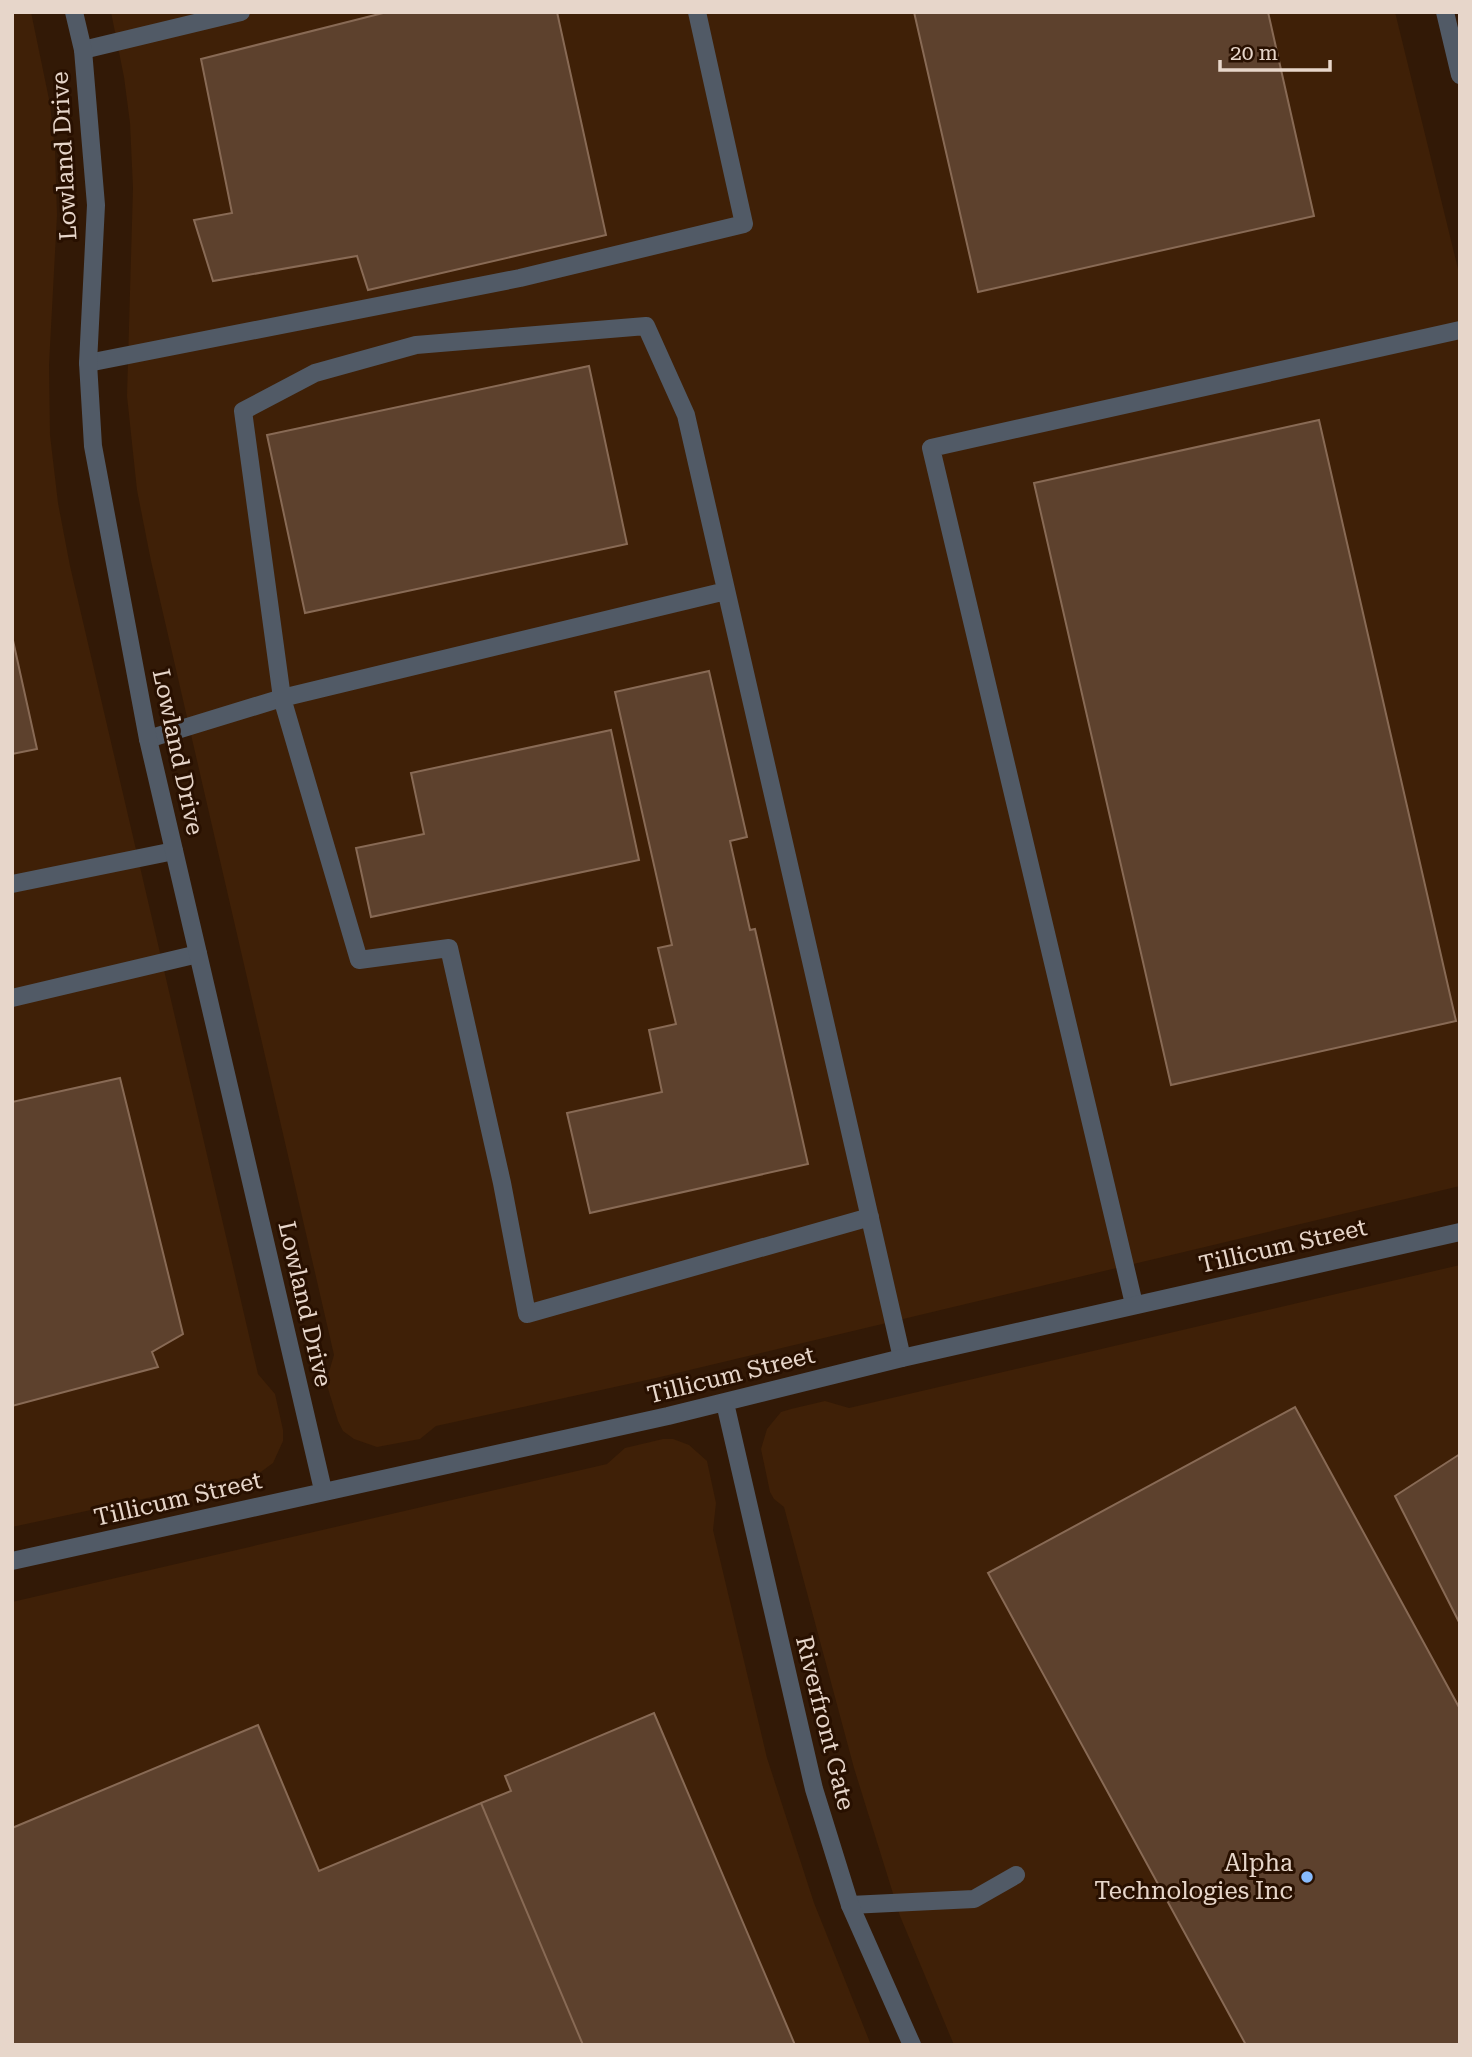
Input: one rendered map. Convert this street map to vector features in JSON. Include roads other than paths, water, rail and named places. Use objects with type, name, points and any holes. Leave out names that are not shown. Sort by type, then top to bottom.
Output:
[{"type":"street","name":"Lowland Drive","points":[[74,12],[83,50],[96,205],[88,363],[93,446],[148,739],[323,1490]]},
{"type":"street","points":[[83,50],[213,15],[241,12]]},
{"type":"street","points":[[88,363],[520,278],[744,224],[697,12]]},
{"type":"street","points":[[1445,12],[1460,75]]},
{"type":"street","points":[[870,1217],[527,1314],[502,1183],[449,948],[359,960],[282,698],[243,411],[315,373],[416,345],[646,326],[686,415],[726,591],[870,1217],[902,1358]]},
{"type":"street","points":[[1134,1304],[931,448],[1460,330]]},
{"type":"street","points":[[148,739],[282,698],[726,591]]},
{"type":"street","points":[[12,884],[174,851]]},
{"type":"street","points":[[12,998],[198,954]]},
{"type":"street","name":"Tillicum Street","points":[[12,1561],[725,1403],[1134,1304],[1460,1232]]},
{"type":"street","name":"Riverfront Gate","points":[[725,1403],[814,1789],[850,1905],[912,2045]]},
{"type":"street","points":[[850,1905],[974,1899],[1016,1874]]},
{"type":"place","name":"Alpha Technologies Inc","points":[[1307,1877]]}]
